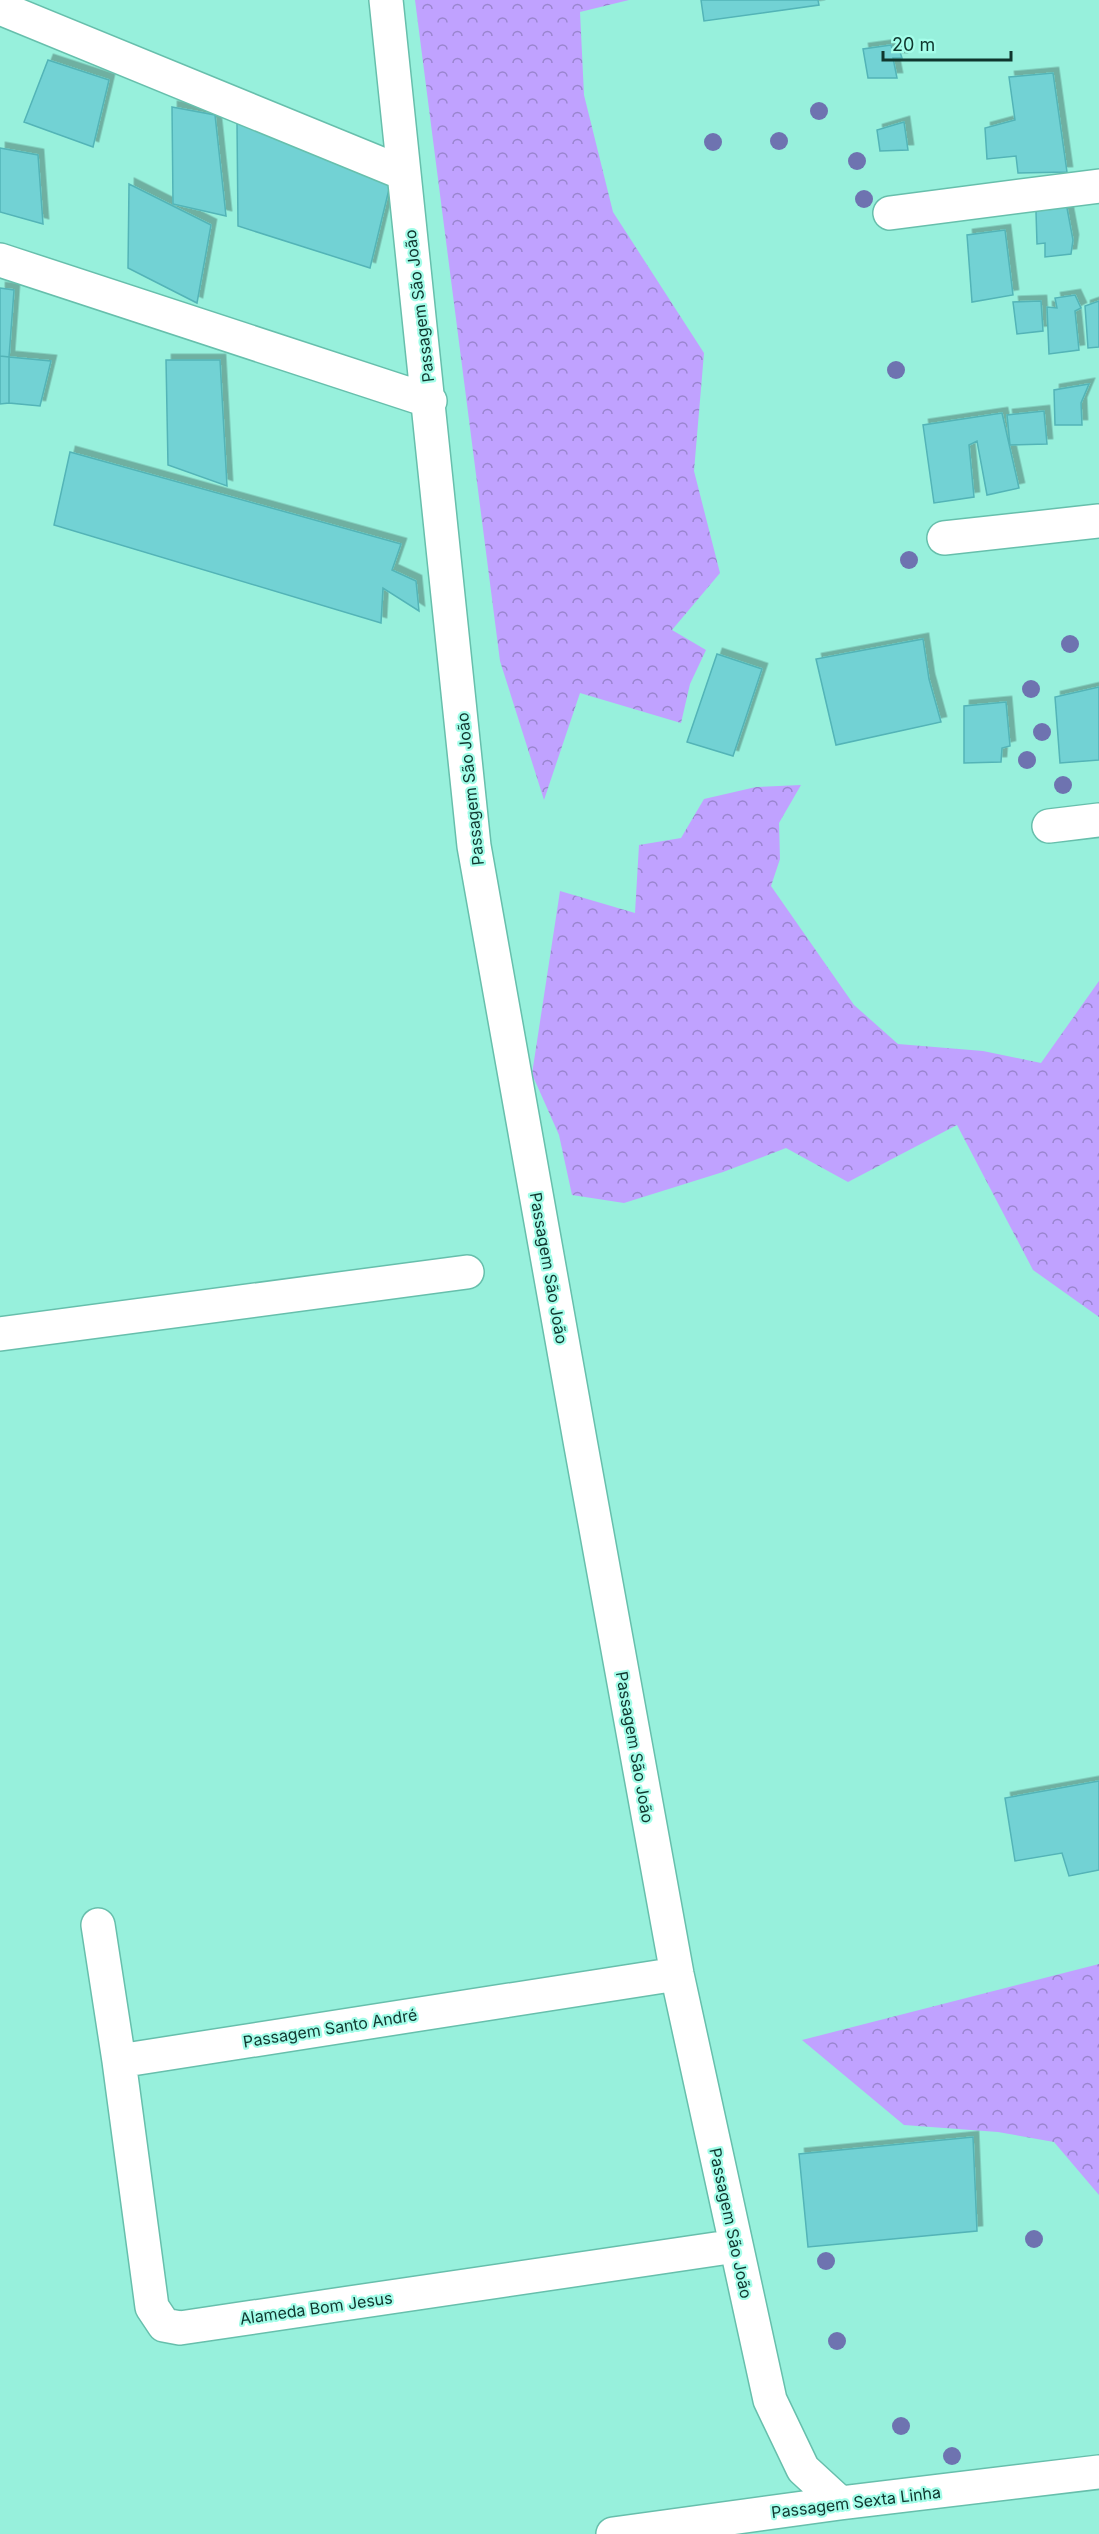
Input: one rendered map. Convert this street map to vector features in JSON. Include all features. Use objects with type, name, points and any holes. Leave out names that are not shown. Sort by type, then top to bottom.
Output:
[{"type":"street","name":"Passagem São João","points":[[386,0],[403,173],[430,401],[474,846],[677,1974],[770,2400],[803,2469],[840,2503]]},
{"type":"street","points":[[0,8],[403,173]]},
{"type":"street","points":[[890,213],[1099,186]]},
{"type":"street","points":[[0,260],[430,401]]},
{"type":"street","points":[[944,538],[1099,521]]},
{"type":"street","points":[[1049,826],[1099,820]]},
{"type":"street","points":[[0,1334],[467,1272]]},
{"type":"street","points":[[98,1925],[119,2061]]},
{"type":"street","name":"Passagem Santo André","points":[[119,2061],[677,1974]]},
{"type":"street","name":"Alameda Bom Jesus","points":[[119,2061],[152,2307],[164,2325],[180,2328],[736,2246]]},
{"type":"street","name":"Passagem Sexta Linha","points":[[612,2534],[840,2503],[1099,2472]]},
{"type":"green space","points":[[415,0],[629,0],[580,12],[584,95],[613,212],[704,353],[694,471],[720,573],[672,630],[706,650],[690,684],[681,723],[580,693],[544,800],[500,661]]},
{"type":"green space","points":[[801,785],[779,823],[780,859],[771,886],[854,1005],[898,1044],[983,1051],[1041,1063],[1099,981],[1099,1317],[1033,1270],[957,1125],[848,1182],[786,1148],[723,1172],[624,1203],[572,1195],[559,1135],[532,1074],[560,891],[635,913],[639,845],[681,838],[704,799],[756,787]]},
{"type":"green space","points":[[1099,1964],[1099,2195],[1054,2142],[998,2132],[904,2125],[802,2040]]},
{"type":"building","points":[[701,0],[818,0],[819,5],[704,21]]},
{"type":"building","points":[[891,45],[893,52],[899,49],[902,58],[893,58],[897,78],[868,78],[863,49]]},
{"type":"building","points":[[48,60],[109,80],[93,147],[24,122]]},
{"type":"building","points":[[1053,73],[1067,172],[1018,173],[1016,156],[987,159],[985,128],[1015,120],[1009,77]]},
{"type":"building","points":[[172,107],[215,115],[226,216],[173,204]]},
{"type":"building","points":[[904,122],[908,150],[880,151],[877,130]]},
{"type":"building","points":[[237,123],[390,185],[370,268],[238,226]]},
{"type":"building","points":[[0,148],[38,155],[43,224],[0,212]]},
{"type":"building","points":[[129,184],[211,225],[197,303],[128,268]]},
{"type":"building","points":[[1064,192],[1073,240],[1071,254],[1045,257],[1045,243],[1037,244],[1036,212]]},
{"type":"building","points":[[1005,230],[1013,295],[972,302],[967,235]]},
{"type":"building","points":[[0,288],[14,290],[9,357],[0,356]]},
{"type":"building","points":[[1075,295],[1081,308],[1075,311],[1079,350],[1049,354],[1047,307],[1057,308],[1055,298]]},
{"type":"building","points":[[1041,301],[1043,331],[1017,334],[1013,302]]},
{"type":"building","points":[[1099,301],[1099,347],[1088,348],[1085,306]]},
{"type":"building","points":[[0,356],[9,357],[9,403],[0,404]]},
{"type":"building","points":[[9,357],[51,361],[40,406],[9,403]]},
{"type":"building","points":[[166,360],[220,360],[227,486],[168,465]]},
{"type":"building","points":[[1089,384],[1081,403],[1082,425],[1055,425],[1054,390]]},
{"type":"building","points":[[1044,411],[1047,444],[1010,445],[1007,415]]},
{"type":"building","points":[[1002,413],[1019,488],[987,495],[977,441],[969,445],[974,497],[934,503],[923,425]]},
{"type":"building","points":[[70,452],[401,544],[392,570],[416,581],[419,611],[383,588],[381,623],[54,525]]},
{"type":"building","points":[[923,639],[929,679],[941,722],[836,745],[816,659]]},
{"type":"building","points":[[717,654],[762,669],[733,756],[687,742]]},
{"type":"building","points":[[1099,687],[1099,760],[1060,763],[1055,697]]},
{"type":"building","points":[[1006,702],[1010,746],[1002,748],[1001,762],[964,763],[964,706]]},
{"type":"building","points":[[1099,1781],[1099,1870],[1069,1876],[1062,1853],[1015,1861],[1005,1798]]},
{"type":"building","points":[[973,2137],[977,2231],[808,2247],[799,2154]]}]
